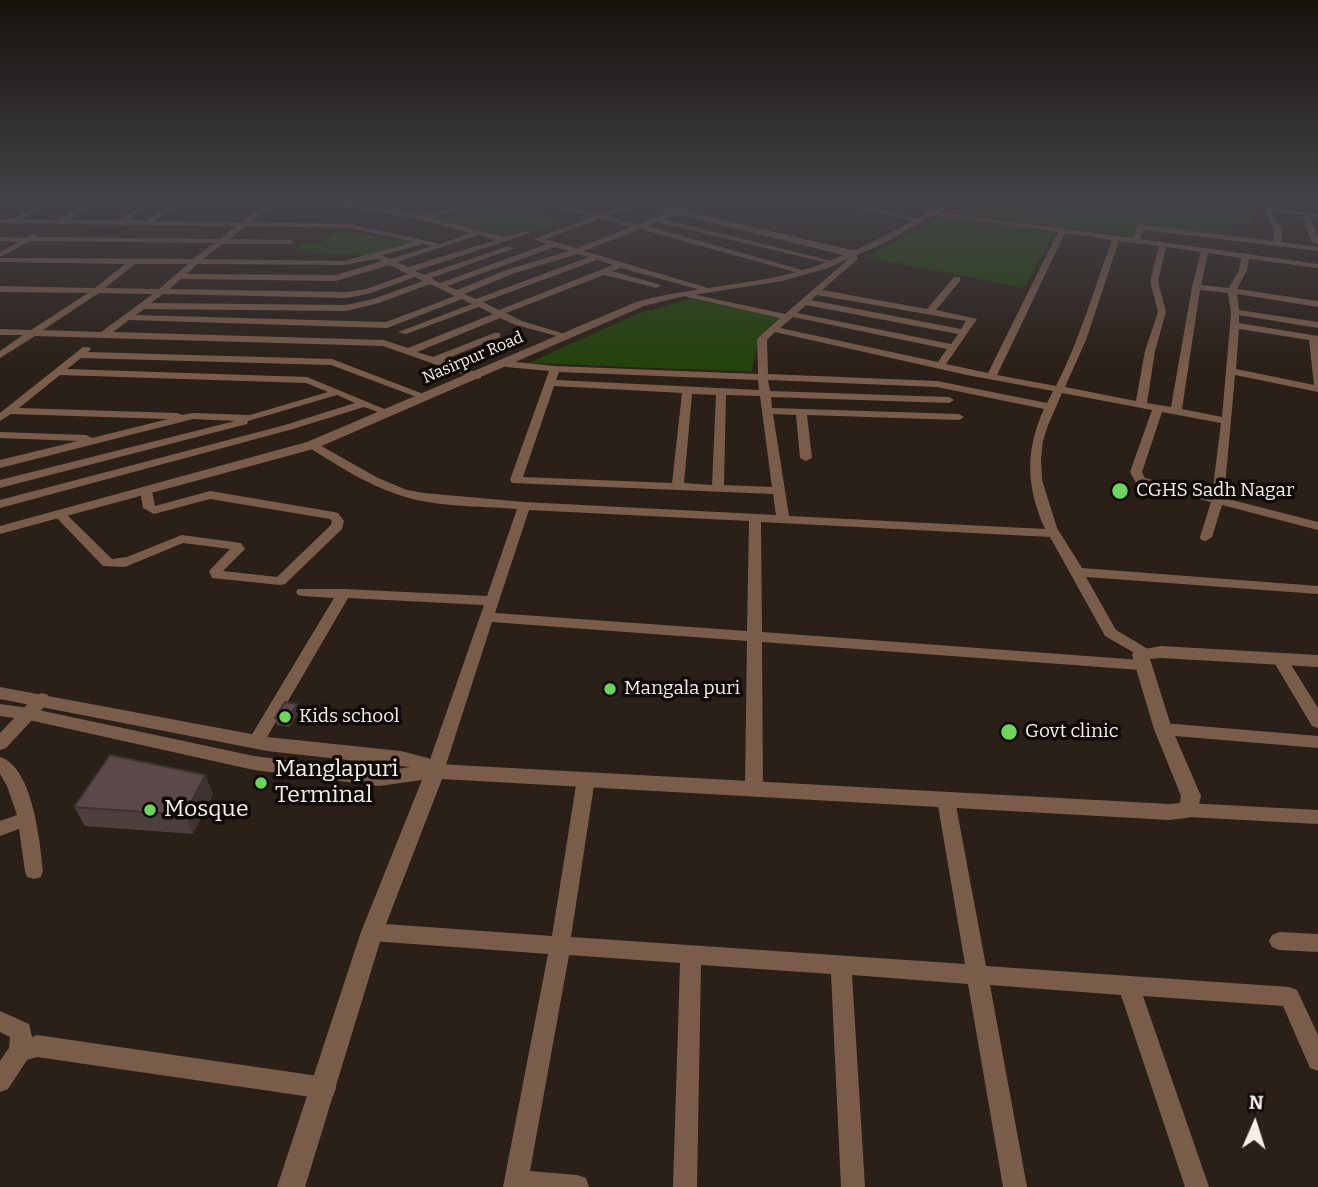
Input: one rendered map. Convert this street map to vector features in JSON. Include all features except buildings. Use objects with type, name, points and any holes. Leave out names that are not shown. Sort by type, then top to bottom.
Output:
[{"type":"street","points":[[84,258],[344,263],[364,258]]},
{"type":"street","points":[[0,418],[125,317],[162,292],[200,258]]},
{"type":"street","points":[[381,258],[500,314],[565,337]]},
{"type":"street","points":[[180,276],[336,278],[402,258]]},
{"type":"street","points":[[140,306],[346,307],[376,301],[465,258]]},
{"type":"street","points":[[423,278],[481,258]]},
{"type":"street","points":[[0,289],[347,295],[500,258]]},
{"type":"street","points":[[125,317],[387,325],[509,272],[553,258]]},
{"type":"street","points":[[403,332],[593,258]]},
{"type":"street","points":[[601,258],[705,290]]},
{"type":"street","points":[[756,258],[805,272]]},
{"type":"street","points":[[817,258],[832,262]]},
{"type":"street","name":"Nasirpur Road","points":[[0,530],[312,446],[640,304],[684,293],[805,272],[840,258]]},
{"type":"street","points":[[783,519],[765,394],[762,339],[854,258]]},
{"type":"street","points":[[991,376],[1049,258]]},
{"type":"street","points":[[1109,258],[1077,353],[1034,445],[1036,486],[1052,533],[1060,541],[1110,633],[1148,657],[1163,729],[1191,796],[1187,810]]},
{"type":"street","points":[[1141,404],[1150,351],[1162,312],[1154,281],[1159,258]]},
{"type":"street","points":[[1176,411],[1203,258]]},
{"type":"street","points":[[1206,537],[1217,502],[1227,421],[1235,312],[1232,291],[1244,258]]},
{"type":"street","points":[[1261,258],[1318,266]]},
{"type":"street","points":[[0,355],[97,291],[133,261]]},
{"type":"street","points":[[267,277],[281,262]]},
{"type":"street","points":[[410,351],[621,265]]},
{"type":"street","points":[[604,272],[789,316],[954,347]]},
{"type":"street","points":[[1304,272],[1318,274]]},
{"type":"street","points":[[930,311],[957,279]]},
{"type":"street","points":[[1196,287],[1318,304]]},
{"type":"street","points":[[0,301],[18,289]]},
{"type":"street","points":[[817,292],[972,319],[940,366]]},
{"type":"street","points":[[805,302],[964,332]]},
{"type":"street","points":[[1235,312],[1318,325]]},
{"type":"street","points":[[1230,371],[1318,386],[1316,339],[1234,326]]},
{"type":"street","points":[[774,329],[940,366],[1227,421]]},
{"type":"street","points":[[0,332],[384,343],[477,376]]},
{"type":"street","points":[[435,360],[497,335]]},
{"type":"street","points":[[79,355],[332,362],[426,397]]},
{"type":"street","points":[[506,364],[555,369],[937,384],[1050,407]]},
{"type":"street","points":[[555,369],[516,480],[779,491]]},
{"type":"street","points":[[58,372],[307,380],[389,413]]},
{"type":"street","points":[[550,383],[687,391],[949,400]]},
{"type":"street","points":[[678,486],[687,391]]},
{"type":"street","points":[[0,484],[242,423],[338,392]]},
{"type":"street","points":[[718,487],[720,392]]},
{"type":"street","points":[[0,504],[289,427],[365,402]]},
{"type":"street","points":[[1158,407],[1136,472],[1137,478],[1146,483],[1217,502],[1318,526]]},
{"type":"street","points":[[10,411],[251,418]]},
{"type":"street","points":[[768,411],[959,416]]},
{"type":"street","points":[[801,412],[806,458]]},
{"type":"street","points":[[0,464],[193,416]]},
{"type":"street","points":[[0,436],[107,439]]},
{"type":"street","points":[[312,446],[374,481],[404,493],[524,506],[1052,533]]},
{"type":"street","points":[[59,514],[108,563],[132,561],[182,539],[236,546],[238,549],[221,565],[217,575],[272,582],[285,577],[337,526],[338,521],[334,516],[209,495],[155,510],[149,508],[146,491]]},
{"type":"street","points":[[291,1187],[325,1088],[372,932],[435,771],[524,506]]},
{"type":"street","points":[[754,789],[755,518]]},
{"type":"street","points":[[1076,572],[1318,590]]},
{"type":"street","points":[[303,592],[492,601]]},
{"type":"street","points":[[257,740],[344,593]]},
{"type":"street","points":[[487,617],[754,638],[1148,657],[1318,661]]},
{"type":"street","points":[[1280,659],[1318,722]]},
{"type":"street","points":[[0,693],[267,744],[401,758],[421,763],[435,771]]},
{"type":"street","points":[[0,744],[42,699]]},
{"type":"street","points":[[0,710],[29,713],[254,764],[379,779],[435,771],[1156,813],[1187,810],[1318,817]]},
{"type":"street","points":[[1163,729],[1318,742]]},
{"type":"street","points":[[3,769],[27,819],[34,871]]},
{"type":"street","points":[[577,1187],[515,1184],[560,946],[586,779]]},
{"type":"street","points":[[947,800],[1015,1187]]},
{"type":"street","points":[[0,829],[27,819]]},
{"type":"street","points":[[372,932],[1289,997],[1318,1060]]},
{"type":"street","points":[[1279,941],[1318,943]]},
{"type":"street","points":[[685,1187],[691,955]]},
{"type":"street","points":[[841,965],[853,1187]]},
{"type":"street","points":[[1129,986],[1196,1187]]},
{"type":"street","points":[[0,1021],[21,1031],[20,1051],[0,1081]]},
{"type":"street","points":[[20,1051],[37,1046],[325,1088]]},
{"type":"green space","points":[[873,258],[1040,258],[1024,288]]},
{"type":"green space","points":[[690,299],[781,317],[758,339],[752,372],[529,363],[637,314]]},
{"type":"place","name":"CGHS Sadh Nagar","points":[[1120,491]]},
{"type":"place","name":"Mangala puri","points":[[610,689]]},
{"type":"place","name":"Kids school","points":[[285,717]]},
{"type":"place","name":"Govt clinic","points":[[1009,732]]},
{"type":"place","name":"Manglapuri Terminal","points":[[261,783]]},
{"type":"place","name":"Mosque","points":[[150,810]]}]
